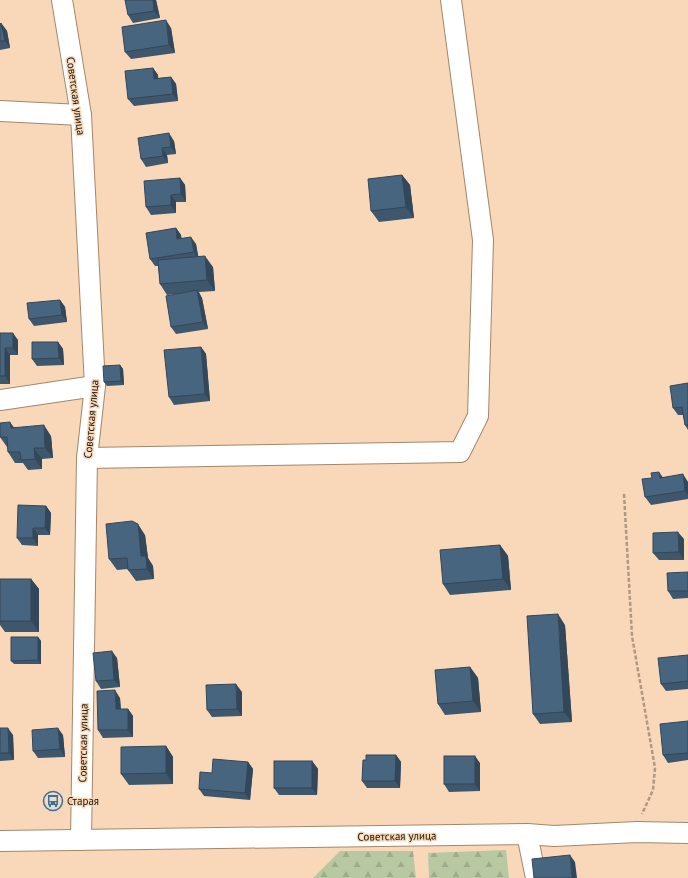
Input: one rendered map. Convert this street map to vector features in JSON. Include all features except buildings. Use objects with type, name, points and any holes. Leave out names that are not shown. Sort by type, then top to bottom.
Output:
[{"type":"street","name":"Советская улица","points":[[62,0],[81,115],[95,386],[87,458],[81,840]]},
{"type":"street","points":[[87,458],[460,452],[478,416],[483,240],[451,0]]},
{"type":"street","points":[[0,111],[81,115]]},
{"type":"street","points":[[0,400],[95,386]]},
{"type":"street","name":"Советская улица","points":[[0,841],[527,834],[554,836],[637,832],[688,833]]},
{"type":"street","points":[[527,834],[536,878]]},
{"type":"path","points":[[624,494],[632,636],[655,768],[653,790],[639,821],[637,832]]},
{"type":"green space","points":[[506,850],[509,878],[429,878],[428,853]]},
{"type":"green space","points":[[340,851],[413,851],[416,878],[313,878]]},
{"type":"place","name":"Старая","points":[[53,801]]}]
